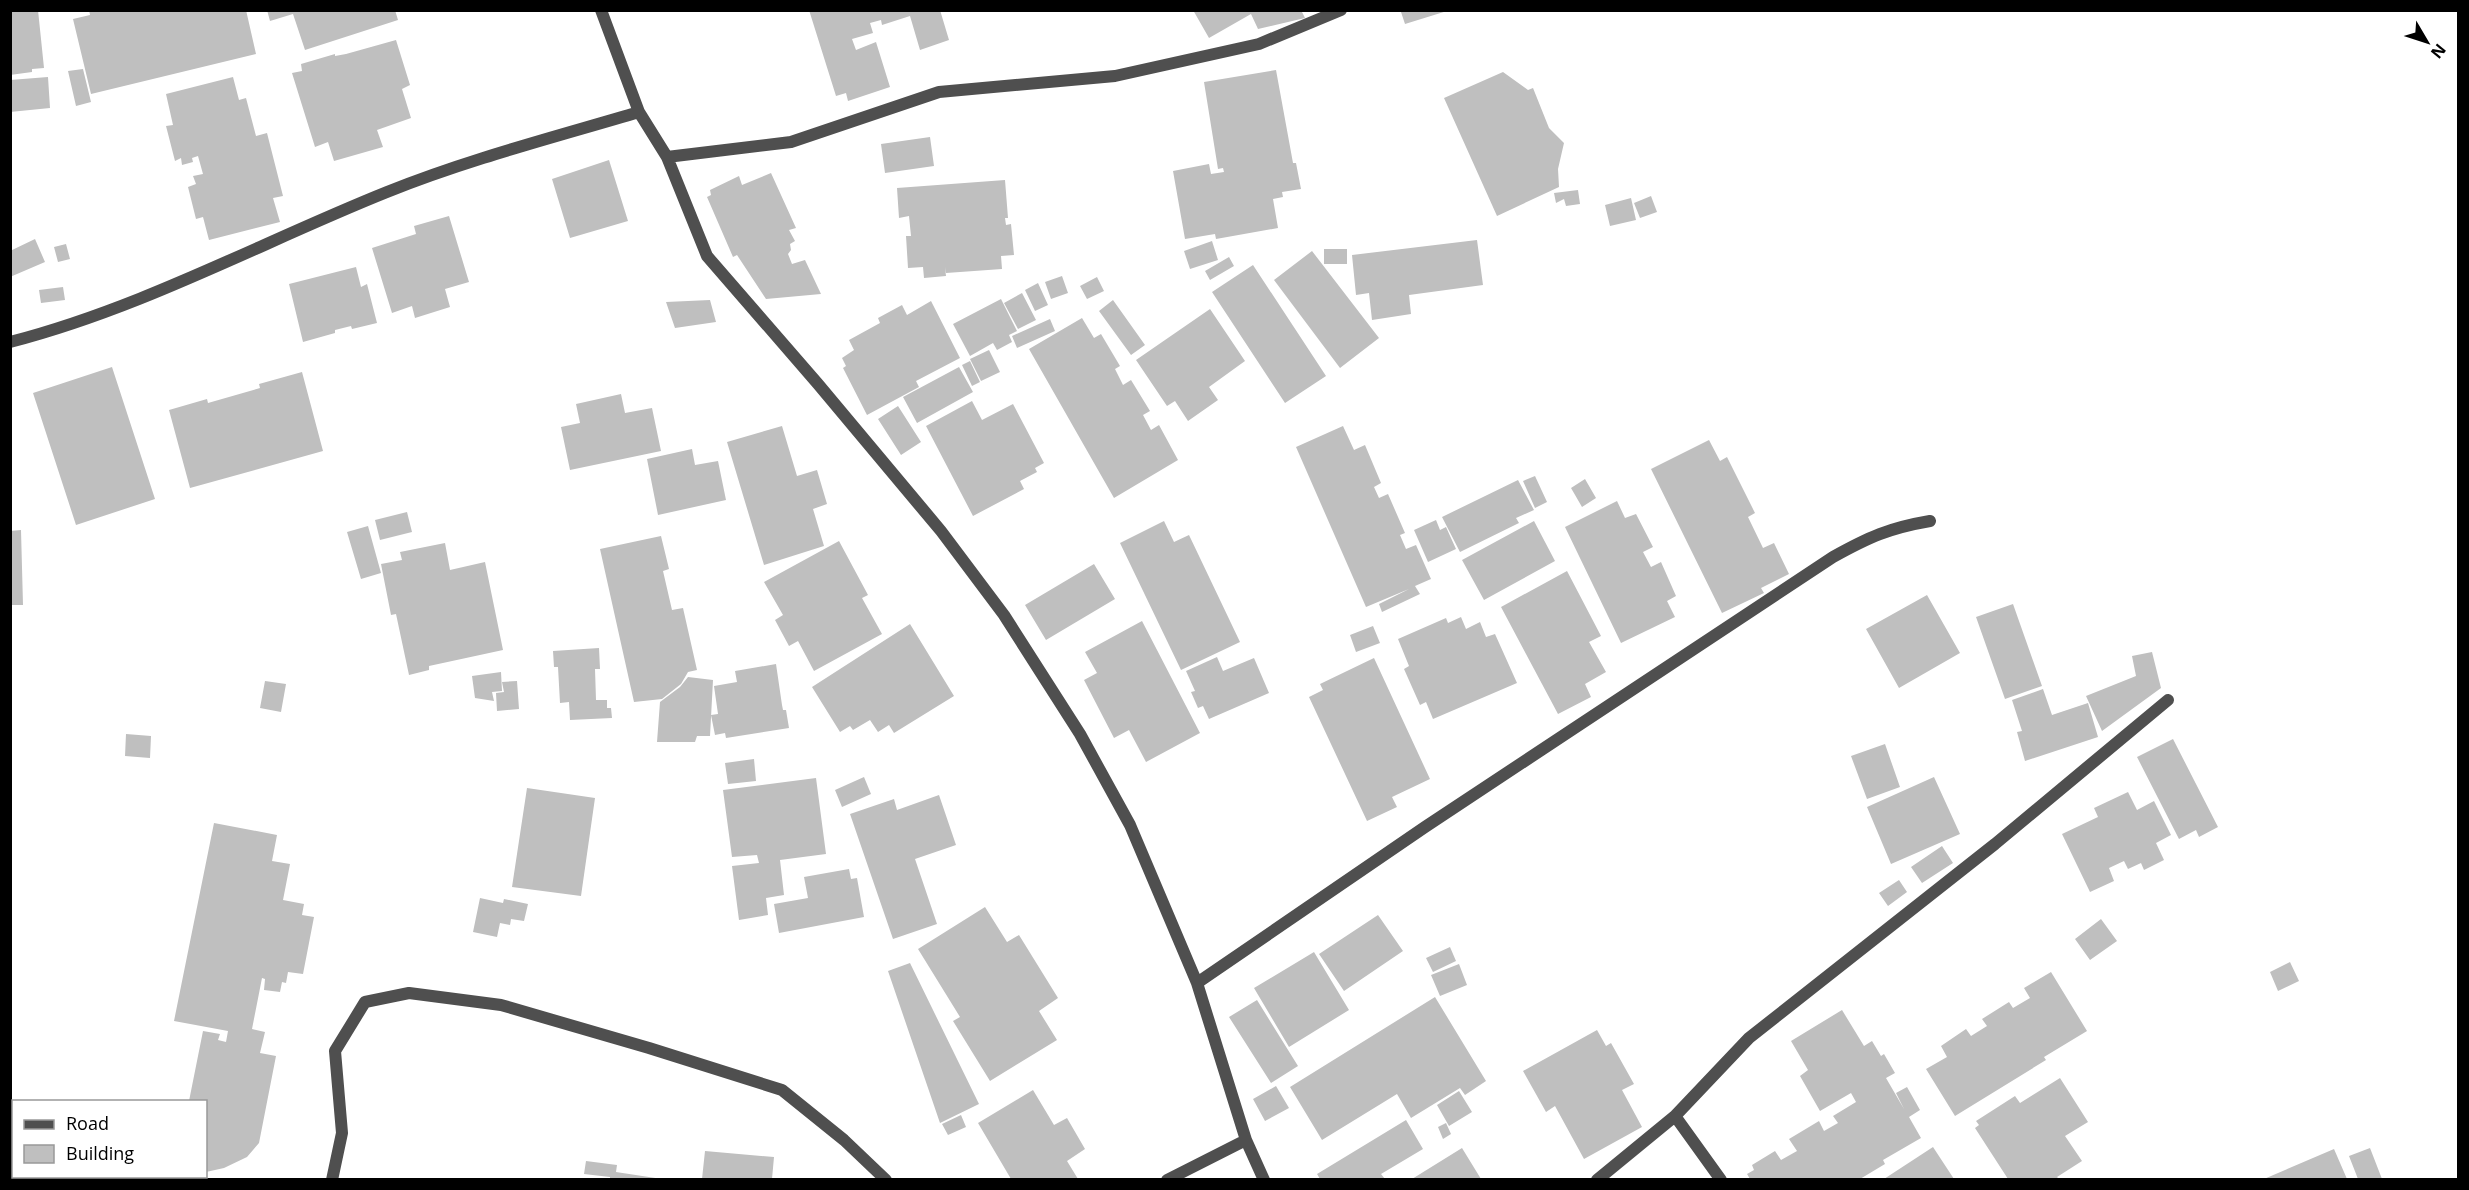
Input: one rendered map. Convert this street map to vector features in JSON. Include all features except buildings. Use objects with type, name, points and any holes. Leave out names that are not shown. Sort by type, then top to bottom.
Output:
[{"type":"street","points":[[601,10],[639,112],[667,157],[707,256],[819,384],[941,531],[1004,615],[1080,734],[1130,825],[1197,983],[1246,1140],[1264,1179]]},
{"type":"street","points":[[667,157],[791,142],[939,92],[1114,76],[1137,71],[1259,44],[1341,10]]},
{"type":"street","points":[[10,342],[130,304],[388,191],[514,149],[639,112]]},
{"type":"street","points":[[1197,983],[1425,827],[1833,557],[1870,536],[1901,526],[1930,521]]},
{"type":"street","points":[[1597,1179],[1675,1116],[1749,1038],[1995,844],[2168,700]]},
{"type":"street","points":[[332,1179],[342,1133],[335,1052],[365,1002],[409,993],[501,1005],[782,1090],[844,1140],[886,1179]]},
{"type":"street","points":[[1675,1116],[1721,1179]]},
{"type":"street","points":[[1167,1179],[1246,1140]]}]
